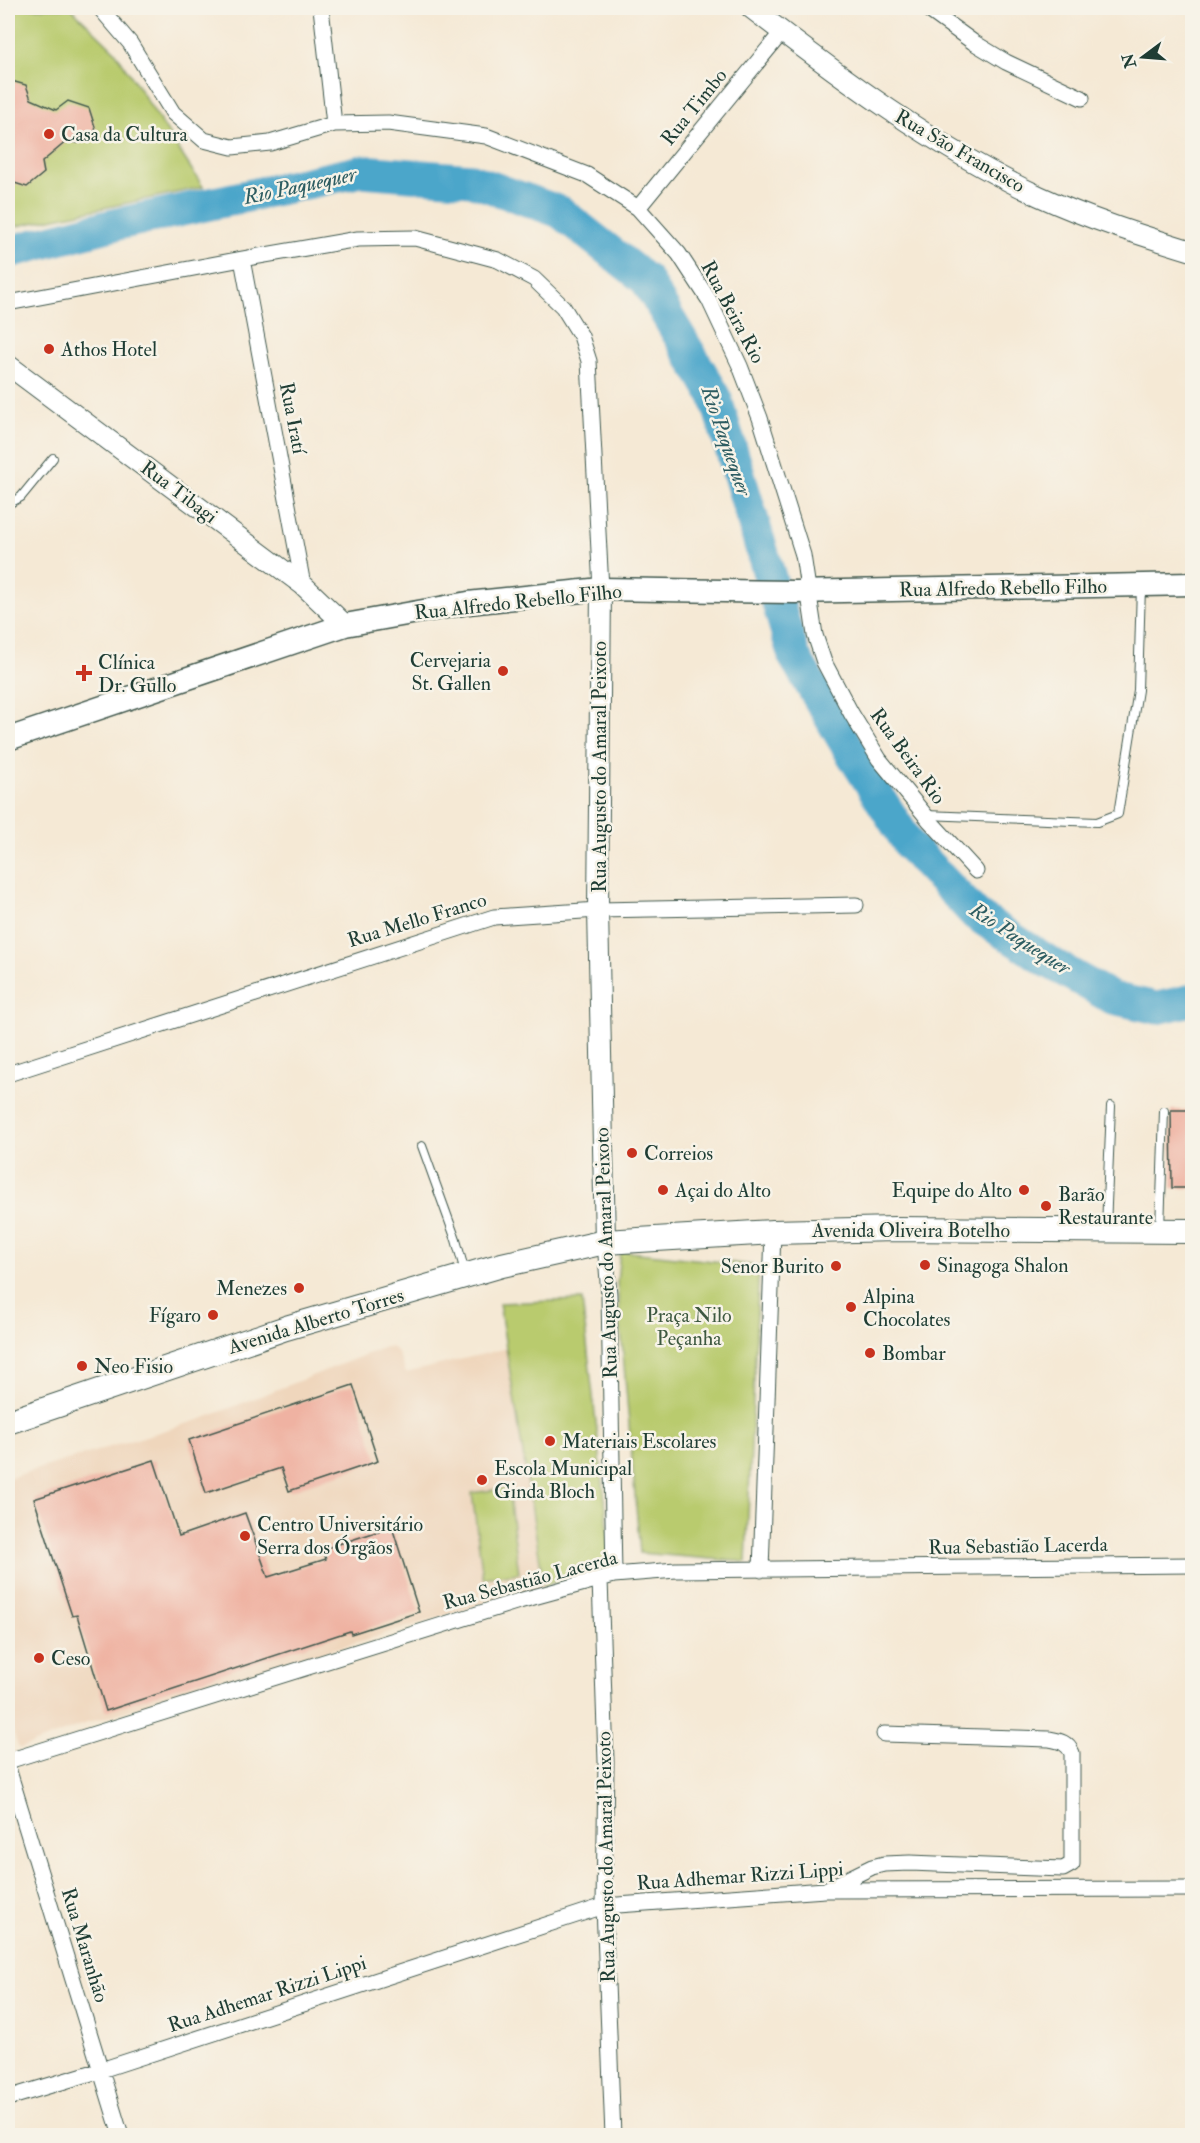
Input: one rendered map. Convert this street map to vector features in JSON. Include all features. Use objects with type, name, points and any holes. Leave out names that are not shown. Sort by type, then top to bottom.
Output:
[{"type":"main road","name":"Rua Alfredo Rebello Filho","points":[[8,739],[345,625],[468,603],[601,589],[802,592],[1192,584]]},
{"type":"main road","name":"Avenida Oliveira Botelho","points":[[629,1240],[773,1232],[895,1229],[1192,1231]]},
{"type":"main road","name":"Avenida Alberto Torres","points":[[8,1422],[286,1328],[466,1275],[604,1242],[629,1240]]},
{"type":"street","name":"Rua Beira Rio","points":[[100,8],[130,43],[173,113],[204,140],[232,147],[270,143],[334,124],[388,123],[486,136],[587,175],[638,208],[679,254],[709,300],[729,340],[760,418],[803,555],[802,592],[824,662],[850,713],[879,759],[925,815],[976,871]]},
{"type":"street","points":[[321,8],[334,124]]},
{"type":"street","name":"Rua São Francisco","points":[[751,8],[850,83],[935,140],[1039,196],[1129,233],[1192,251]]},
{"type":"street","points":[[926,8],[990,52],[1082,98]]},
{"type":"street","name":"Rua Timbo","points":[[638,208],[782,32]]},
{"type":"street","name":"Rua Augusto do Amaral Peixoto","points":[[8,303],[358,239],[416,238],[498,260],[534,279],[563,307],[580,336],[589,361],[601,589],[598,910],[604,1242],[609,1295],[604,1906],[613,2136]]},
{"type":"street","name":"Rua Iratí","points":[[242,259],[303,585]]},
{"type":"street","name":"Rua Tibagi","points":[[8,365],[303,585],[345,625]]},
{"type":"street","name":"Rua Mello Franco","points":[[8,1074],[494,917],[598,910],[856,905]]},
{"type":"street","points":[[761,1569],[773,1232]]},
{"type":"street","name":"Rua Sebastião Lacerda","points":[[8,1761],[519,1601],[607,1577],[676,1570],[1192,1565]]},
{"type":"street","points":[[825,1890],[872,1867],[884,1864],[1063,1869],[1072,1864],[1072,1753],[1068,1746],[1049,1739],[884,1734]]},
{"type":"street","name":"Rua Maranhão","points":[[8,1768],[121,2136]]},
{"type":"street","name":"Rua Adhemar Rizzi Lippi","points":[[8,2098],[101,2070],[604,1906],[825,1890],[1192,1889]]},
{"type":"lane","points":[[8,504],[21,497],[53,458]]},
{"type":"lane","points":[[925,815],[1097,822],[1118,814],[1138,690],[1141,585]]},
{"type":"lane","points":[[1106,1230],[1111,1106]]},
{"type":"lane","points":[[1160,1230],[1164,1111]]},
{"type":"lane","points":[[422,1146],[456,1240],[466,1275]]},
{"type":"shaded area","name":"Centro Universitário Serra dos Órgãos","points":[[385,1347],[391,1347],[397,1351],[406,1373],[508,1348],[544,1586],[87,1723],[19,1749],[8,1717],[8,1478],[202,1419]]},
{"type":"green space","points":[[8,8],[71,8],[115,51],[203,187],[8,228]]},
{"type":"green space","name":"Praça Nilo Peçanha","points":[[620,1251],[759,1266],[746,1562],[640,1553],[617,1283]]},
{"type":"green space","name":"Praça Nilo Peçanha","points":[[582,1300],[612,1562],[544,1586],[499,1303]]},
{"type":"green space","points":[[508,1488],[519,1573],[483,1578],[472,1493]]},
{"type":"building","name":"Casa da Cultura","points":[[8,80],[26,85],[31,99],[56,110],[68,101],[89,108],[96,130],[78,143],[67,141],[42,162],[44,173],[27,187],[8,181],[8,153],[10,150]]},
{"type":"building","points":[[1171,1110],[1192,1110],[1192,1188],[1172,1188]]},
{"type":"building","points":[[353,1385],[378,1461],[289,1491],[281,1468],[206,1493],[189,1440]]},
{"type":"building","points":[[154,1460],[179,1536],[245,1513],[268,1577],[326,1559],[323,1549],[392,1527],[419,1612],[351,1634],[350,1631],[106,1711],[77,1615],[72,1616],[34,1499]]},
{"type":"waterway","name":"Rio Paquequer","points":[[8,252],[104,227],[362,171],[471,180],[560,212],[646,280],[715,396],[794,656],[910,846],[976,915],[1049,962],[1112,998],[1157,1008],[1192,1000]]},
{"type":"place","name":"Casa da Cultura","points":[[49,134]]},
{"type":"place","name":"Athos Hotel","points":[[49,349]]},
{"type":"place","name":"Cervejaria St. Gallen","points":[[503,671]]},
{"type":"place","name":"Clínica Dr. Gullo","points":[[84,673]]},
{"type":"place","name":"Correios","points":[[632,1153]]},
{"type":"place","name":"Açai do Alto","points":[[663,1190]]},
{"type":"place","name":"Equipe do Alto","points":[[1024,1190]]},
{"type":"place","name":"Barão Restaurante","points":[[1046,1206]]},
{"type":"place","name":"Sinagoga Shalon","points":[[925,1265]]},
{"type":"place","name":"Senor Burito","points":[[836,1266]]},
{"type":"place","name":"Menezes","points":[[299,1288]]},
{"type":"place","name":"Alpina Chocolates","points":[[851,1307]]},
{"type":"place","name":"Fígaro","points":[[213,1315]]},
{"type":"place","name":"Bombar","points":[[870,1353]]},
{"type":"place","name":"Neo Fisio","points":[[82,1366]]},
{"type":"place","name":"Materiais Escolares","points":[[550,1441]]},
{"type":"place","name":"Escola Municipal Ginda Bloch","points":[[482,1480]]},
{"type":"place","name":"Centro Universitário Serra dos Órgãos","points":[[245,1536]]},
{"type":"place","name":"Ceso","points":[[39,1658]]}]
